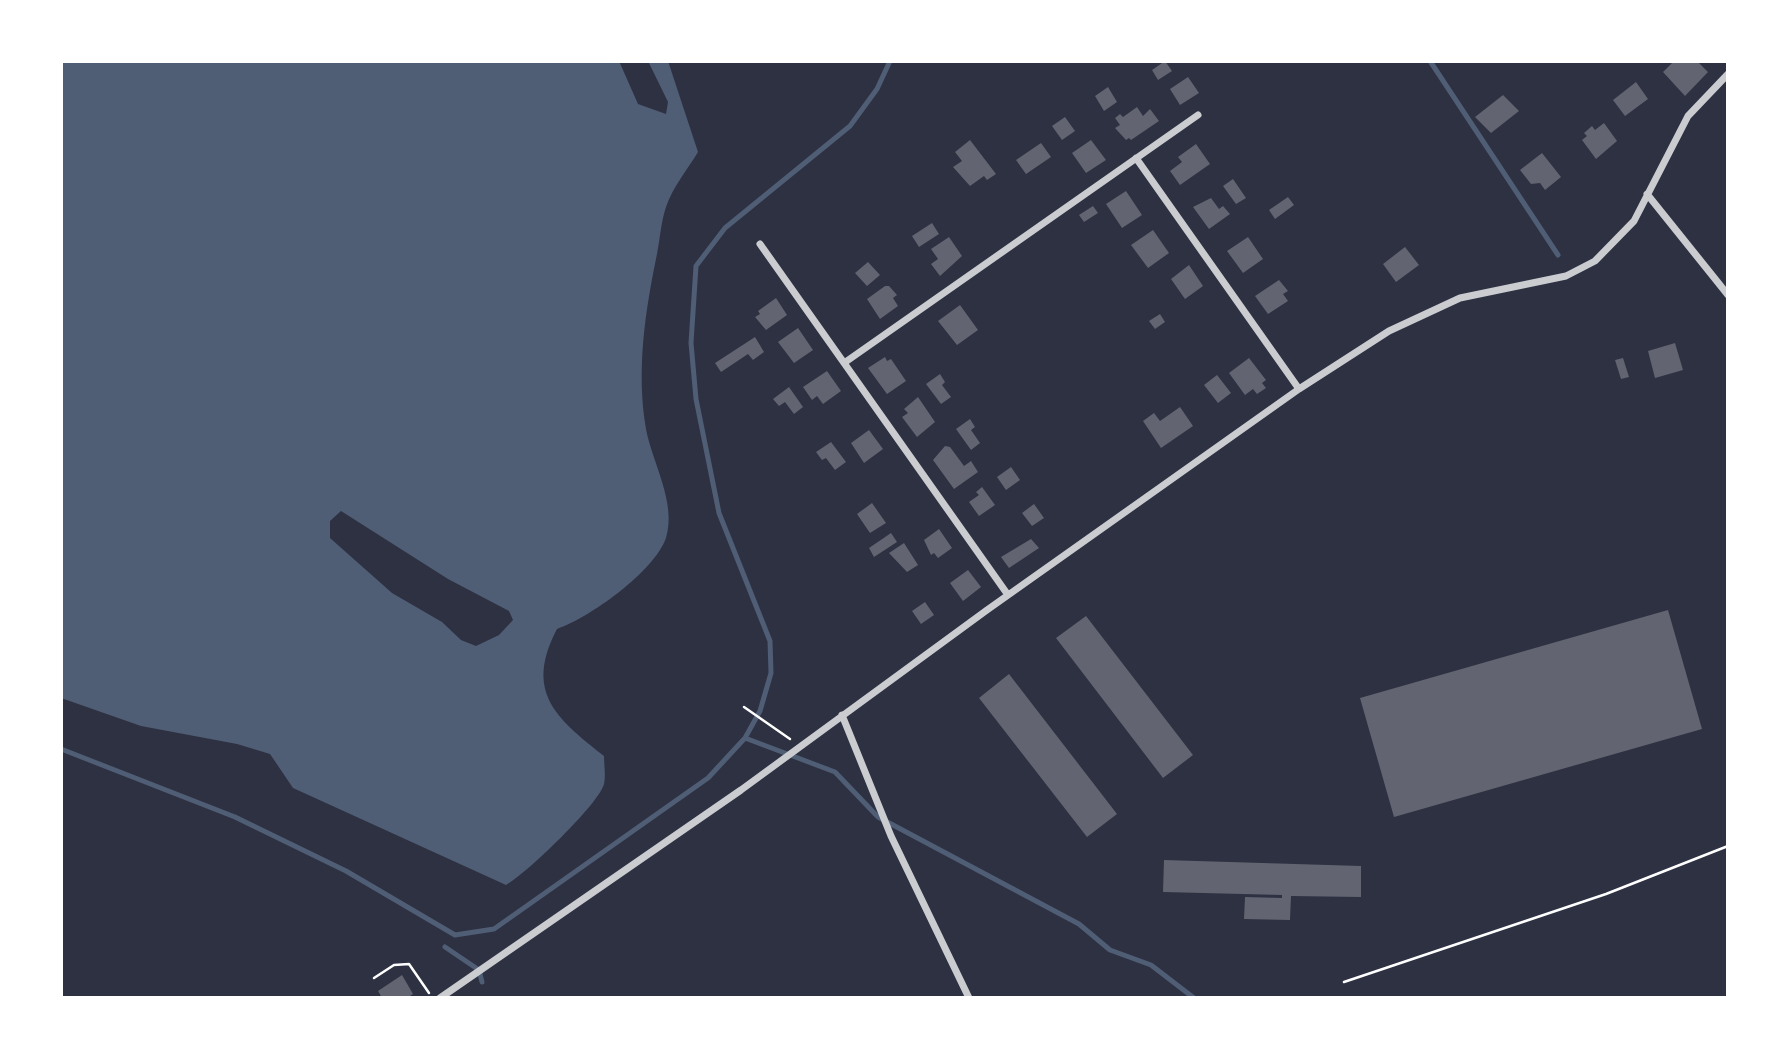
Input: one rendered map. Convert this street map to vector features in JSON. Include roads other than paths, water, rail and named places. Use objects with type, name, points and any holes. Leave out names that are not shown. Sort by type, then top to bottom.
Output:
[{"type":"street","points":[[440,998],[769,769],[1008,595],[1299,389],[1389,331],[1460,298],[1566,275],[1595,261],[1634,221],[1688,116],[1728,74]]},
{"type":"street","points":[[844,363],[1198,115]]},
{"type":"street","points":[[1136,158],[1299,389]]},
{"type":"street","points":[[1647,194],[1728,295]]},
{"type":"street","points":[[760,244],[1008,595]]},
{"type":"street","points":[[842,715],[891,836],[969,998]]},
{"type":"water","points":[[61,61],[619,61],[638,104],[666,114],[668,102],[648,61],[668,61],[698,152],[672,193],[664,213],[643,342],[642,385],[646,429],[666,497],[669,525],[659,551],[635,579],[586,615],[557,629],[548,651],[544,670],[545,687],[550,702],[572,729],[604,756],[604,784],[576,822],[506,885],[293,788],[270,754],[237,744],[141,726],[61,698]],"holes":[[[341,511],[448,579],[509,611],[513,620],[499,635],[476,646],[461,640],[442,622],[392,593],[330,538],[330,521]]]},
{"type":"waterway","points":[[61,749],[235,817],[346,871],[455,935],[494,929],[708,778],[745,738],[760,711],[771,673],[770,641],[719,513],[696,399],[691,343],[696,266],[725,228],[850,126],[877,89],[890,61]]},
{"type":"waterway","points":[[1430,61],[1558,255]]},
{"type":"waterway","points":[[745,738],[835,772],[878,817],[1079,924],[1110,950],[1151,965],[1194,998]]},
{"type":"waterway","points":[[445,947],[479,970],[482,982]]}]
